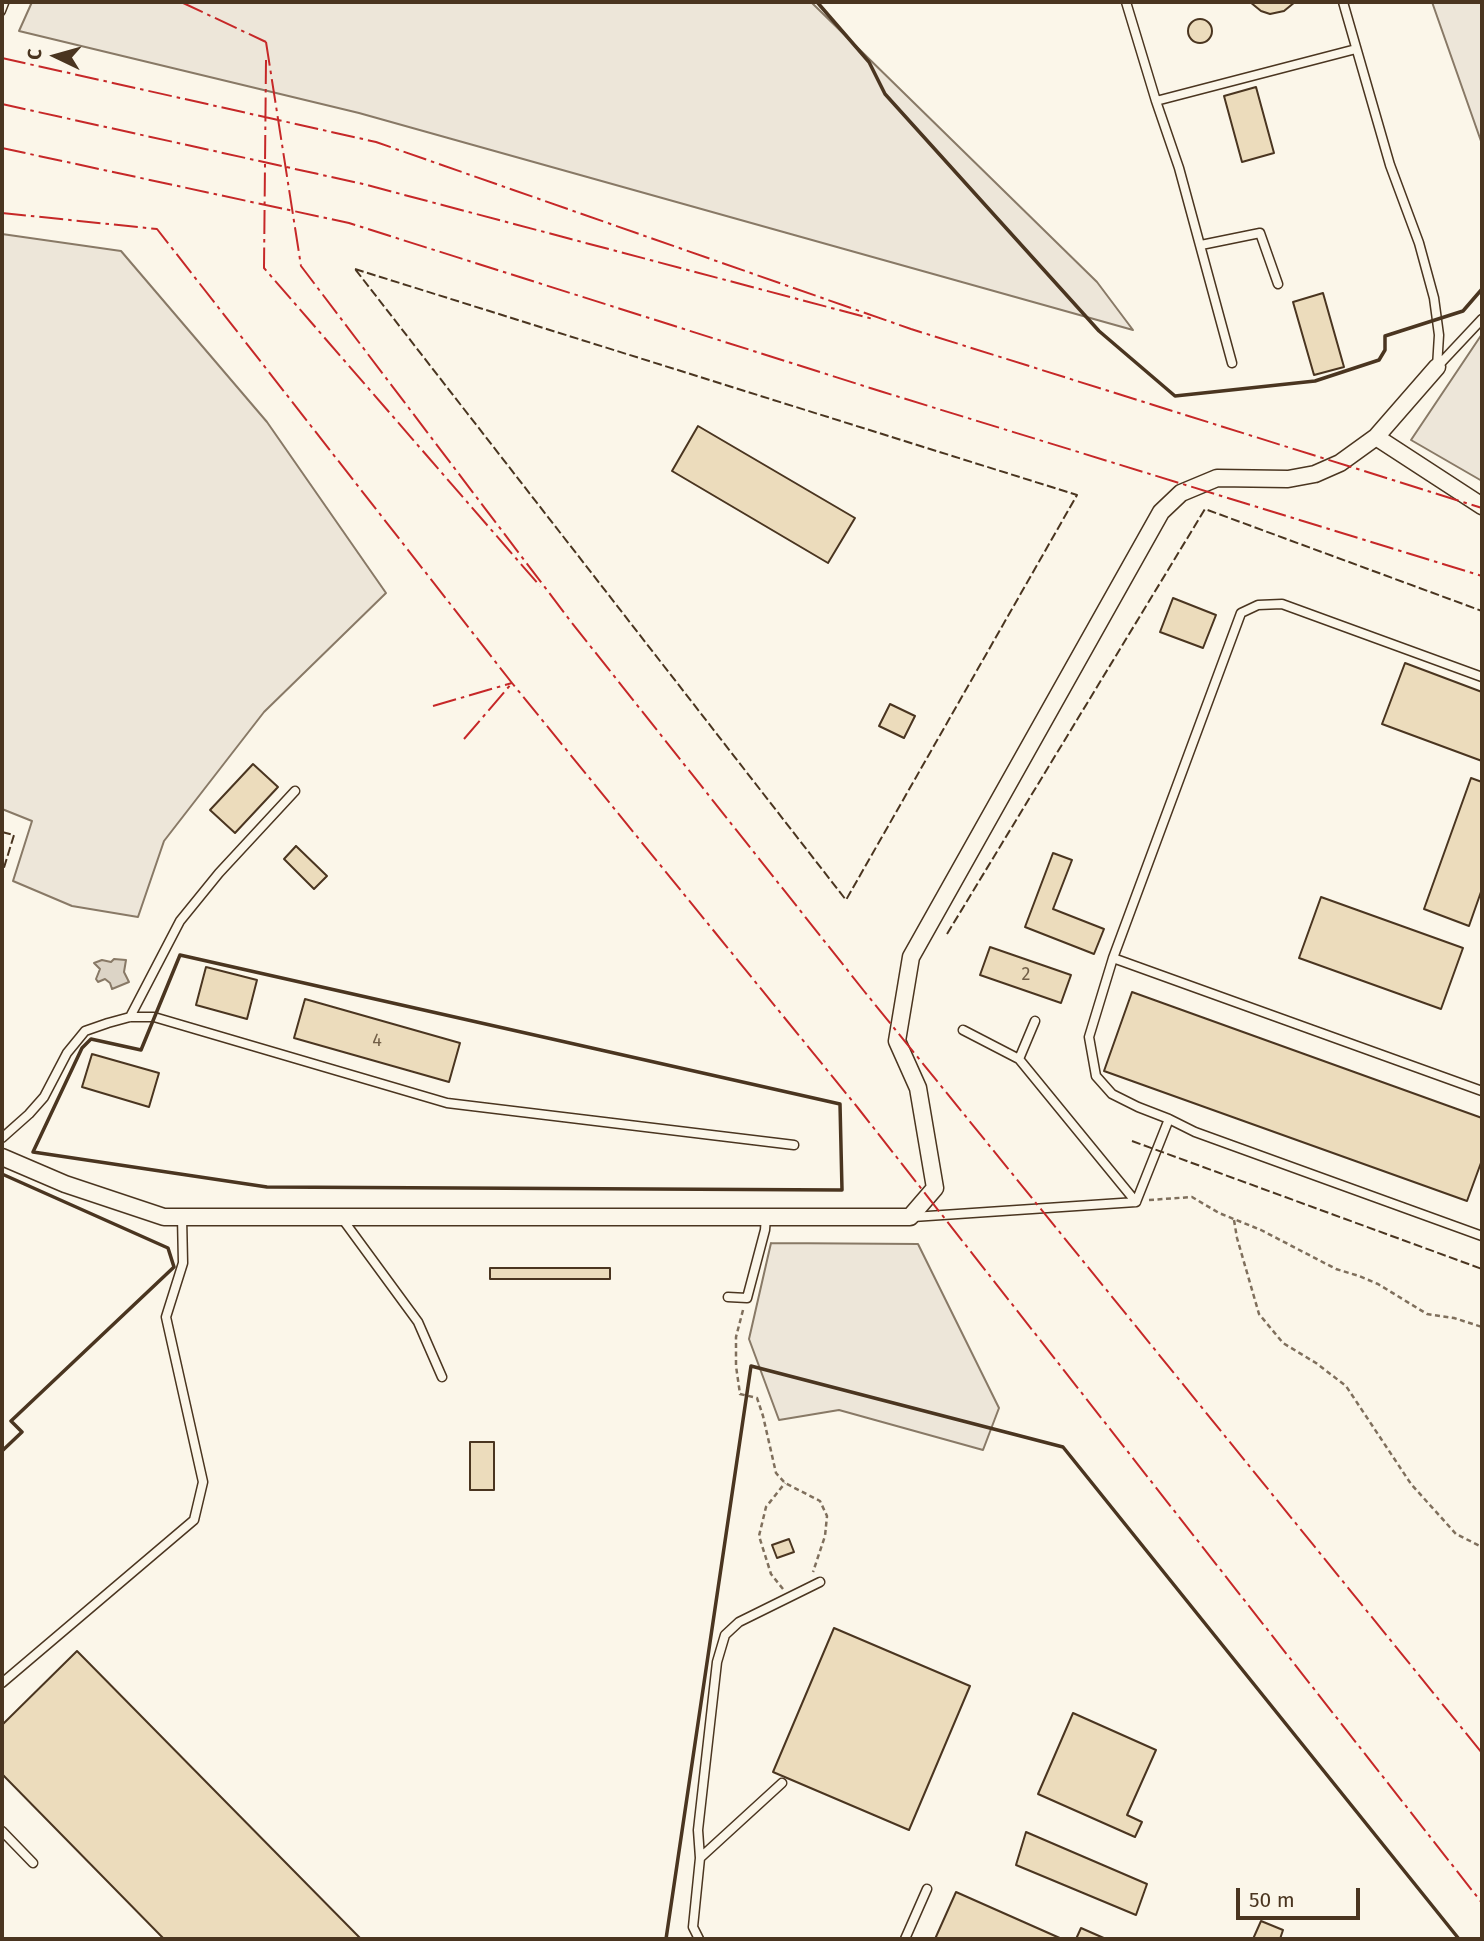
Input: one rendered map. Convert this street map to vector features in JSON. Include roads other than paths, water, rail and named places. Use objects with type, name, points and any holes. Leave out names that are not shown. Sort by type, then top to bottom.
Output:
[{"type":"street","points":[[2,1157],[65,1184],[164,1217],[910,1217],[935,1188],[918,1088],[897,1041],[911,957],[1161,512],[1181,493],[1217,478],[1288,479],[1315,474],[1340,463],[1376,437],[1437,367]]},
{"type":"street","points":[[1376,437],[1482,506]]},
{"type":"lane","points":[[1126,2],[1179,168],[1232,363]]},
{"type":"lane","points":[[1343,2],[1390,165],[1419,243],[1434,298],[1439,335],[1437,367]]},
{"type":"lane","points":[[1156,101],[1356,49]]},
{"type":"lane","points":[[1201,245],[1260,233],[1278,284]]},
{"type":"lane","points":[[1437,367],[1482,319]]},
{"type":"lane","points":[[1482,677],[1282,604],[1258,605],[1241,613],[1113,958],[1089,1037],[1096,1076],[1112,1094],[1195,1132],[1482,1236]]},
{"type":"lane","points":[[130,1017],[180,921],[219,873],[295,791]]},
{"type":"lane","points":[[1113,958],[1482,1091]]},
{"type":"lane","points":[[2,1138],[44,1097],[67,1053],[85,1031],[130,1017],[154,1017],[447,1103],[794,1145]]},
{"type":"lane","points":[[1019,1059],[1035,1021]]},
{"type":"lane","points":[[963,1030],[1019,1059],[1136,1202]]},
{"type":"lane","points":[[1136,1202],[1169,1119]]},
{"type":"lane","points":[[910,1217],[1136,1202]]},
{"type":"lane","points":[[2,1683],[194,1520],[203,1482],[166,1317],[183,1263],[182,1217]]},
{"type":"lane","points":[[341,1217],[418,1322],[442,1377]]},
{"type":"lane","points":[[728,1297],[747,1298],[766,1217]]},
{"type":"lane","points":[[699,1939],[693,1927],[699,1858],[698,1830],[717,1662],[725,1635],[739,1622],[820,1582]]},
{"type":"lane","points":[[699,1858],[782,1783]]},
{"type":"lane","points":[[2,1831],[33,1863]]},
{"type":"lane","points":[[905,1939],[927,1889]]},
{"type":"railway","points":[[2,12],[6,2]]}]
